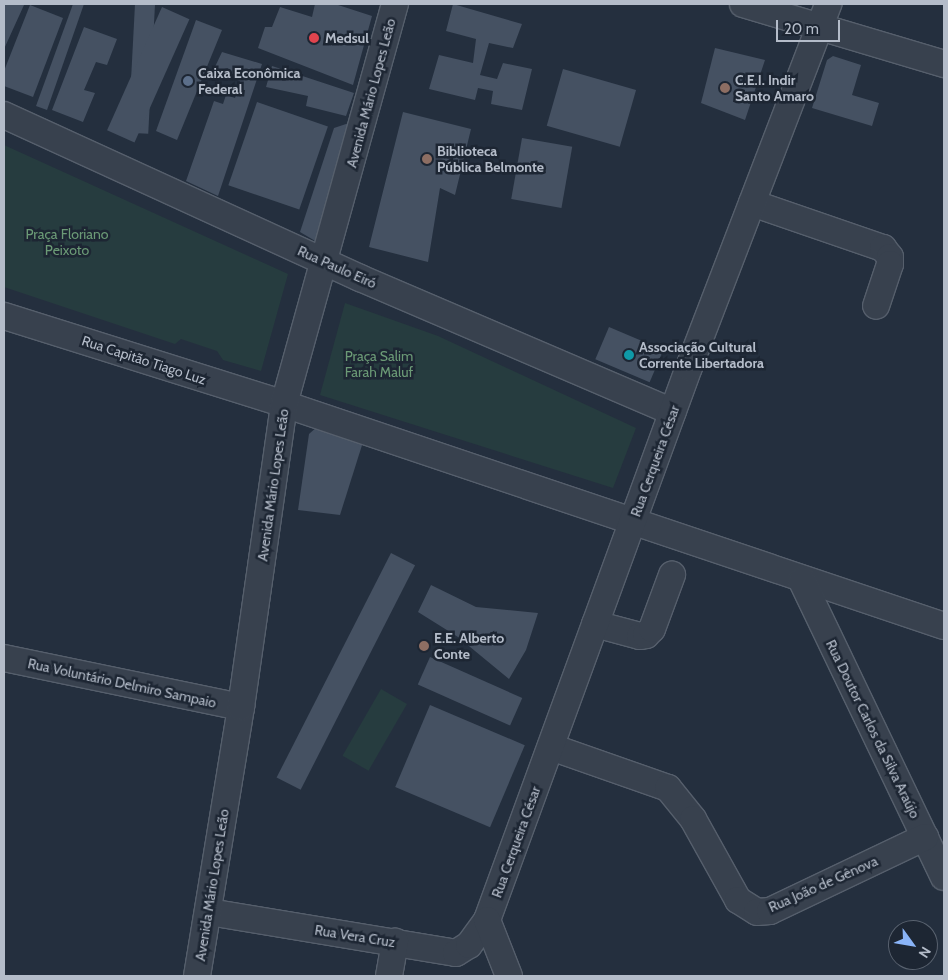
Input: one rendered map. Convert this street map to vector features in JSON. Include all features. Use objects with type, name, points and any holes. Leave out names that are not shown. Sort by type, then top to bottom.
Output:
[{"type":"street","name":"Avenida Mário Lopes Leão","points":[[197,976],[241,707],[284,404],[396,4]]},
{"type":"street","points":[[743,4],[824,15],[944,64]]},
{"type":"street","name":"Rua Cerqueira César","points":[[487,920],[673,412],[824,15]]},
{"type":"street","name":"Rua Paulo Eiró","points":[[4,114],[325,262],[673,412]]},
{"type":"street","points":[[752,203],[883,248],[890,257],[890,264],[876,306]]},
{"type":"street","name":"Rua Capitão Tiago Luz","points":[[4,316],[284,404],[802,581],[944,626]]},
{"type":"street","points":[[596,624],[640,636],[646,635],[652,629],[672,575]]},
{"type":"street","name":"Rua Doutor Carlos da Silva Araújo","points":[[802,581],[944,877]]},
{"type":"street","name":"Rua Voluntário Delmiro Sampaio","points":[[4,658],[241,707]]},
{"type":"street","name":"Rua João de Gênova","points":[[551,747],[668,788],[693,819],[738,900],[757,912],[770,911],[925,837]]},
{"type":"street","name":"Rua Vera Cruz","points":[[208,912],[456,953],[470,945],[487,920]]},
{"type":"street","points":[[487,920],[509,976]]},
{"type":"street","points":[[389,976],[395,942]]},
{"type":"green space","name":"Praça Floriano Peixoto","points":[[4,145],[288,274],[261,371],[223,360],[217,351],[181,339],[175,344],[4,287]]},
{"type":"green space","name":"Praça Salim Farah Maluf","points":[[345,303],[438,336],[636,428],[613,488],[320,395]]},
{"type":"green space","points":[[381,689],[407,704],[368,771],[342,756]]},
{"type":"building","points":[[4,4],[24,5],[4,49]]},
{"type":"building","points":[[73,4],[84,4],[47,110],[36,106]]},
{"type":"building","points":[[135,4],[155,5],[148,134],[128,133]]},
{"type":"building","name":"Medsul","points":[[315,4],[335,4],[372,16],[353,85],[258,48],[265,27],[272,27],[280,7],[312,17]]},
{"type":"building","points":[[453,4],[522,24],[513,48],[489,43],[480,75],[497,79],[503,63],[532,69],[522,110],[491,104],[493,91],[478,88],[475,100],[429,89],[439,55],[473,63],[476,39],[446,31]]},
{"type":"building","points":[[30,5],[63,18],[33,97],[4,86],[4,71]]},
{"type":"building","points":[[162,7],[189,19],[134,143],[107,130]]},
{"type":"building","name":"Caixa Econômica Federal","points":[[196,20],[222,30],[177,140],[156,131]]},
{"type":"building","points":[[84,27],[117,39],[107,65],[96,62],[84,90],[95,93],[83,122],[52,110]]},
{"type":"building","points":[[715,48],[765,60],[745,120],[701,103]]},
{"type":"building","points":[[222,52],[262,64],[218,196],[186,181],[214,101],[223,104],[226,95],[235,98],[240,81],[213,71]]},
{"type":"building","points":[[833,56],[861,65],[852,95],[879,103],[872,126],[812,108],[827,60]]},
{"type":"building","points":[[272,66],[354,93],[346,116],[306,106],[308,96],[266,87]]},
{"type":"building","points":[[563,69],[636,90],[620,147],[547,126]]},
{"type":"building","points":[[257,102],[328,126],[299,210],[228,185]]},
{"type":"building","name":"Biblioteca Pública Belmonte","points":[[403,112],[471,129],[455,195],[440,188],[428,262],[369,247]]},
{"type":"building","points":[[349,123],[317,242],[300,232],[334,128]]},
{"type":"building","points":[[522,138],[572,147],[561,208],[511,199]]},
{"type":"building","name":"Associação Cultural Corrente Libertadora","points":[[609,327],[663,350],[650,382],[595,359]]},
{"type":"building","points":[[318,426],[363,442],[340,515],[298,510],[309,434]]},
{"type":"building","points":[[391,553],[415,565],[301,790],[277,778]]},
{"type":"building","points":[[431,585],[476,607],[538,613],[526,650],[509,679],[458,637],[418,612]]},
{"type":"building","points":[[430,657],[522,698],[510,725],[418,684]]},
{"type":"building","points":[[430,705],[525,745],[490,827],[395,787]]},
{"type":"place","name":"Medsul","points":[[314,38]]},
{"type":"place","name":"Caixa Econômica Federal","points":[[188,81]]},
{"type":"place","name":"C.E.I. Indir Santo Amaro","points":[[725,88]]},
{"type":"place","name":"Biblioteca Pública Belmonte","points":[[427,159]]},
{"type":"place","name":"Associação Cultural Corrente Libertadora","points":[[629,355]]},
{"type":"place","name":"E.E. Alberto Conte","points":[[424,646]]}]
